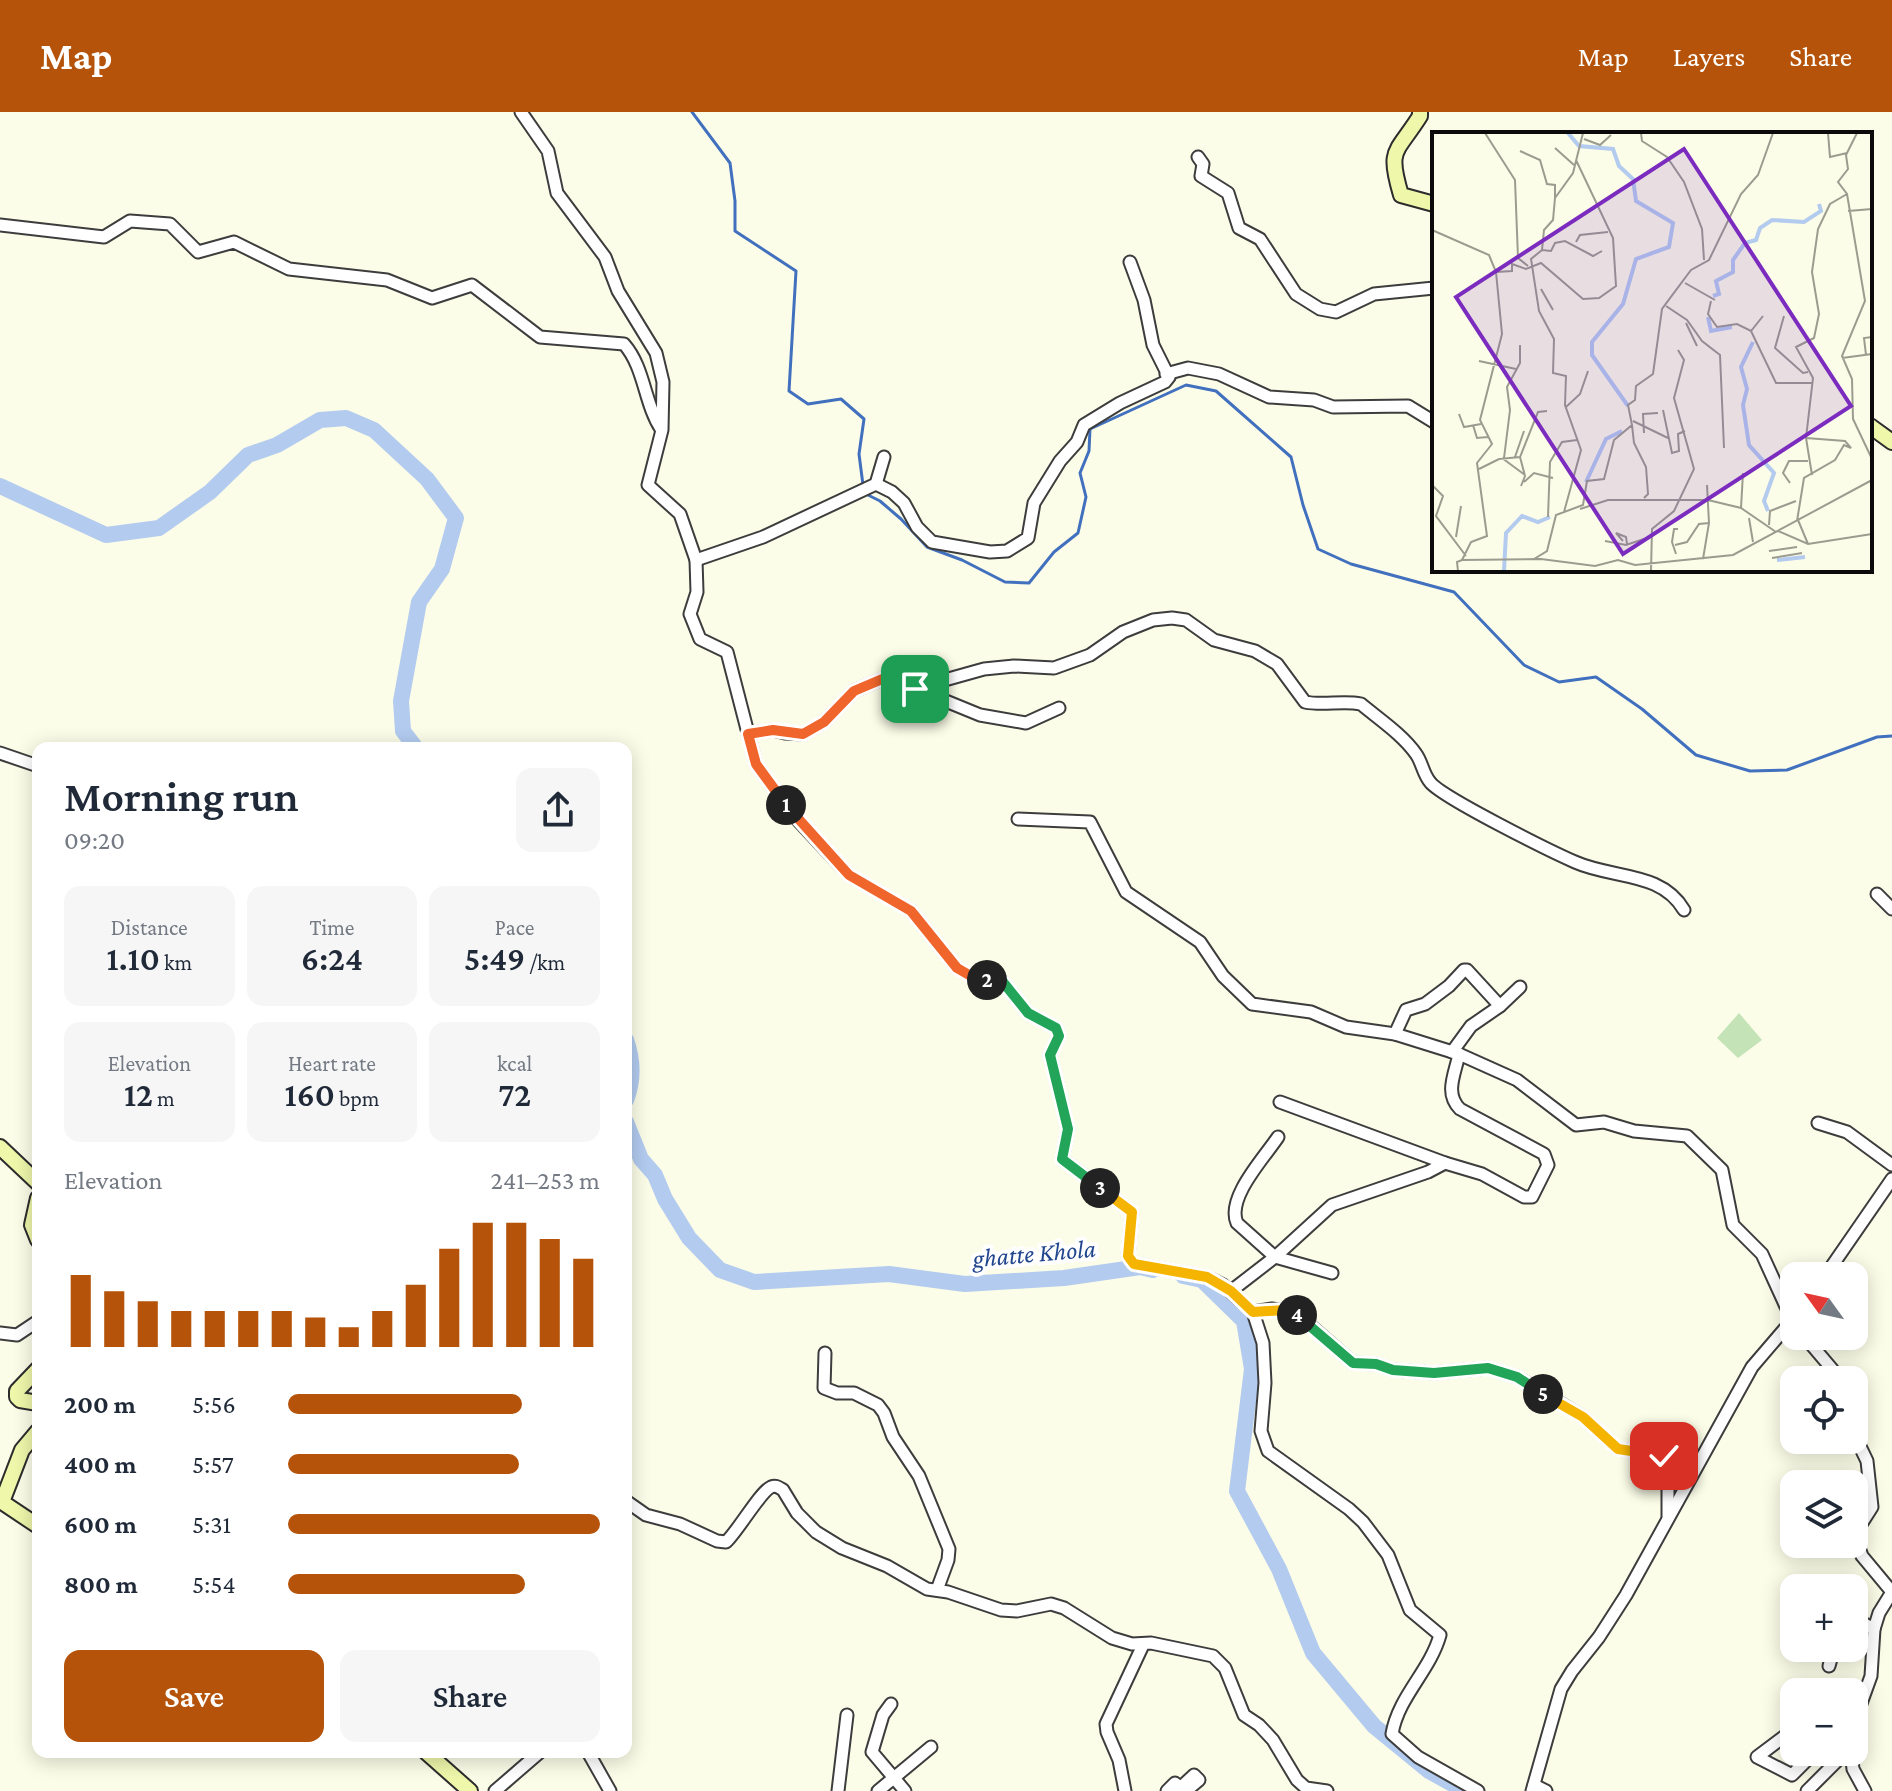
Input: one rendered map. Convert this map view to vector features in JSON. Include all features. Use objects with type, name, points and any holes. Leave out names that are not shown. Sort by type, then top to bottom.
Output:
[{"type":"street","points":[[521,112],[548,151],[557,193],[605,257],[618,291],[656,353],[663,382],[662,430],[648,485],[680,514],[696,560],[697,592],[690,614],[700,639],[727,652],[756,764],[793,815],[849,875],[911,911],[957,968],[976,979],[1003,982],[1028,1013],[1056,1028],[1059,1036],[1050,1055],[1068,1129],[1062,1159],[1132,1212],[1128,1256],[1134,1264],[1207,1277],[1231,1291],[1253,1312],[1259,1327],[1264,1362],[1263,1442],[1277,1458],[1363,1522],[1388,1555],[1410,1610],[1440,1635],[1435,1653],[1395,1716],[1392,1734],[1418,1757],[1478,1791]]},
{"type":"street","points":[[1420,112],[1394,153],[1393,168],[1401,195],[1432,203]]},
{"type":"street","points":[[1198,157],[1203,164],[1201,176],[1228,193],[1232,199],[1235,222],[1239,228],[1260,239],[1296,294],[1320,309],[1336,312],[1374,294],[1432,288]]},
{"type":"street","points":[[0,225],[104,237],[130,221],[170,224],[198,252],[234,242],[289,269],[387,280],[432,298],[472,285],[540,337],[624,344],[636,357],[651,414],[662,430]]},
{"type":"street","points":[[876,484],[904,503],[917,527],[932,542],[990,552],[1007,551],[1028,538],[1034,503],[1060,461],[1077,442],[1084,425],[1169,377],[1153,345],[1144,300],[1130,262]]},
{"type":"street","points":[[1166,374],[1188,368],[1219,374],[1269,397],[1314,400],[1333,407],[1408,406],[1432,421]]},
{"type":"street","points":[[1872,427],[1892,442]]},
{"type":"street","points":[[696,560],[763,537],[876,484],[884,457]]},
{"type":"street","points":[[748,734],[773,730],[803,734],[824,722],[854,691],[887,677],[892,669],[902,668],[934,683],[984,669],[1014,666],[1054,668],[1090,655],[1123,632],[1153,620],[1186,620],[1214,640],[1255,651],[1277,664],[1305,702],[1361,704],[1416,753],[1430,783],[1451,797],[1599,872],[1650,880],[1676,895],[1684,910]]},
{"type":"street","points":[[887,677],[980,715],[1026,723],[1059,708]]},
{"type":"street","points":[[0,753],[32,764]]},
{"type":"street","points":[[1018,819],[1090,822],[1126,892],[1200,942],[1223,976],[1252,1004],[1311,1012],[1346,1027],[1395,1034],[1456,1053],[1517,1080],[1576,1125],[1604,1122],[1634,1131],[1687,1136],[1722,1170],[1733,1225],[1762,1254],[1780,1293]]},
{"type":"street","points":[[1877,894],[1892,909]]},
{"type":"street","points":[[1395,1034],[1406,1010],[1425,1004],[1464,970],[1500,1006]]},
{"type":"street","points":[[1280,1102],[1482,1174],[1528,1198],[1536,1193],[1548,1165],[1544,1154],[1460,1109],[1450,1094],[1456,1053],[1471,1026],[1500,1006],[1520,987]]},
{"type":"street","points":[[1818,1123],[1847,1132],[1892,1165]]},
{"type":"street","points":[[1278,1137],[1236,1198],[1234,1216],[1237,1223],[1275,1257],[1332,1273]]},
{"type":"street","points":[[0,1147],[32,1177]]},
{"type":"street","points":[[1231,1291],[1275,1257],[1332,1205],[1428,1172],[1445,1163]]},
{"type":"street","points":[[1835,1262],[1892,1179]]},
{"type":"street","points":[[1253,1312],[1272,1309],[1296,1313],[1353,1363],[1434,1373],[1488,1368],[1517,1377],[1583,1417],[1618,1449],[1668,1459],[1668,1519]]},
{"type":"street","points":[[0,1333],[17,1335],[32,1325]]},
{"type":"street","points":[[1546,1791],[1533,1788],[1561,1689],[1606,1627],[1752,1367],[1780,1336]]},
{"type":"street","points":[[1816,1350],[1829,1366]]},
{"type":"street","points":[[825,1353],[824,1388],[837,1393],[854,1393],[878,1405],[893,1437],[919,1476],[949,1549],[937,1590]]},
{"type":"street","points":[[32,1375],[17,1391],[17,1397],[32,1402]]},
{"type":"street","points":[[32,1438],[22,1450],[1,1501],[32,1522]]},
{"type":"street","points":[[1864,1454],[1872,1507],[1858,1529],[1856,1540],[1862,1556],[1892,1592],[1879,1613],[1874,1629],[1868,1684]]},
{"type":"street","points":[[632,1505],[646,1515],[726,1542],[762,1494],[771,1487],[777,1487],[783,1490],[805,1524],[830,1542],[887,1566],[918,1585],[1001,1610],[1017,1611],[1051,1604],[1072,1612],[1112,1638],[1213,1656],[1225,1668],[1244,1715],[1273,1740],[1297,1780],[1306,1788],[1327,1791]]},
{"type":"street","points":[[1868,1626],[1874,1629]]},
{"type":"street","points":[[1125,1791],[1119,1760],[1106,1724],[1143,1645]]},
{"type":"street","points":[[1829,1666],[1830,1662]]},
{"type":"street","points":[[891,1704],[883,1715],[872,1752],[905,1791]]},
{"type":"street","points":[[838,1791],[847,1715]]},
{"type":"street","points":[[1780,1739],[1757,1755],[1758,1759],[1792,1775],[1801,1766]]},
{"type":"street","points":[[878,1791],[931,1747]]},
{"type":"street","points":[[433,1758],[470,1791]]},
{"type":"street","points":[[495,1791],[533,1758]]},
{"type":"street","points":[[591,1758],[610,1791]]},
{"type":"street","points":[[1807,1791],[1833,1766]]},
{"type":"street","points":[[1852,1766],[1865,1791]]},
{"type":"street","points":[[1167,1791],[1175,1783],[1180,1788],[1194,1775],[1199,1780],[1186,1791]]},
{"type":"green space","points":[[1739,1013],[1762,1040],[1738,1058],[1717,1038]]},
{"type":"waterway","points":[[692,112],[730,163],[735,231],[796,271],[789,391],[808,404],[841,399],[864,419],[859,454],[863,485]]},
{"type":"waterway","points":[[864,493],[880,501],[927,547],[962,560],[1005,582],[1029,583],[1054,552],[1078,533],[1086,497],[1080,473],[1089,451],[1090,429],[1186,385],[1216,391],[1291,457],[1318,549],[1351,564],[1454,592],[1524,665],[1559,682],[1596,677],[1642,709],[1696,755],[1750,771],[1787,770],[1877,737],[1892,736]]},
{"type":"waterway","name":"ghatte Khola","points":[[0,486],[106,535],[159,528],[210,492],[248,455],[277,445],[320,420],[346,418],[374,430],[427,479],[456,518],[442,569],[419,602],[401,701],[403,731],[411,742]]},
{"type":"waterway","name":"ghatte Khola","points":[[632,1137],[641,1159],[655,1175],[665,1199],[689,1238],[720,1270],[754,1282],[889,1274],[965,1284],[1064,1278],[1140,1267],[1153,1270]]},
{"type":"waterway","name":"ghatte Khola","points":[[1183,1276],[1202,1280],[1244,1321],[1252,1369],[1237,1491],[1279,1569],[1313,1653],[1374,1726],[1429,1771],[1465,1791]]},
{"type":"route","points":[[915,689],[887,677],[854,691],[824,722],[803,734],[773,730],[748,734],[756,764],[793,815],[849,875],[911,911],[957,968],[976,979],[1003,982],[1028,1013],[1056,1028],[1059,1036],[1050,1055],[1068,1129],[1062,1159],[1132,1212],[1128,1256],[1134,1264],[1207,1277],[1231,1291],[1253,1312],[1272,1309],[1296,1313],[1353,1363],[1434,1373],[1488,1368],[1517,1377],[1583,1417],[1618,1449],[1664,1456]]}]
